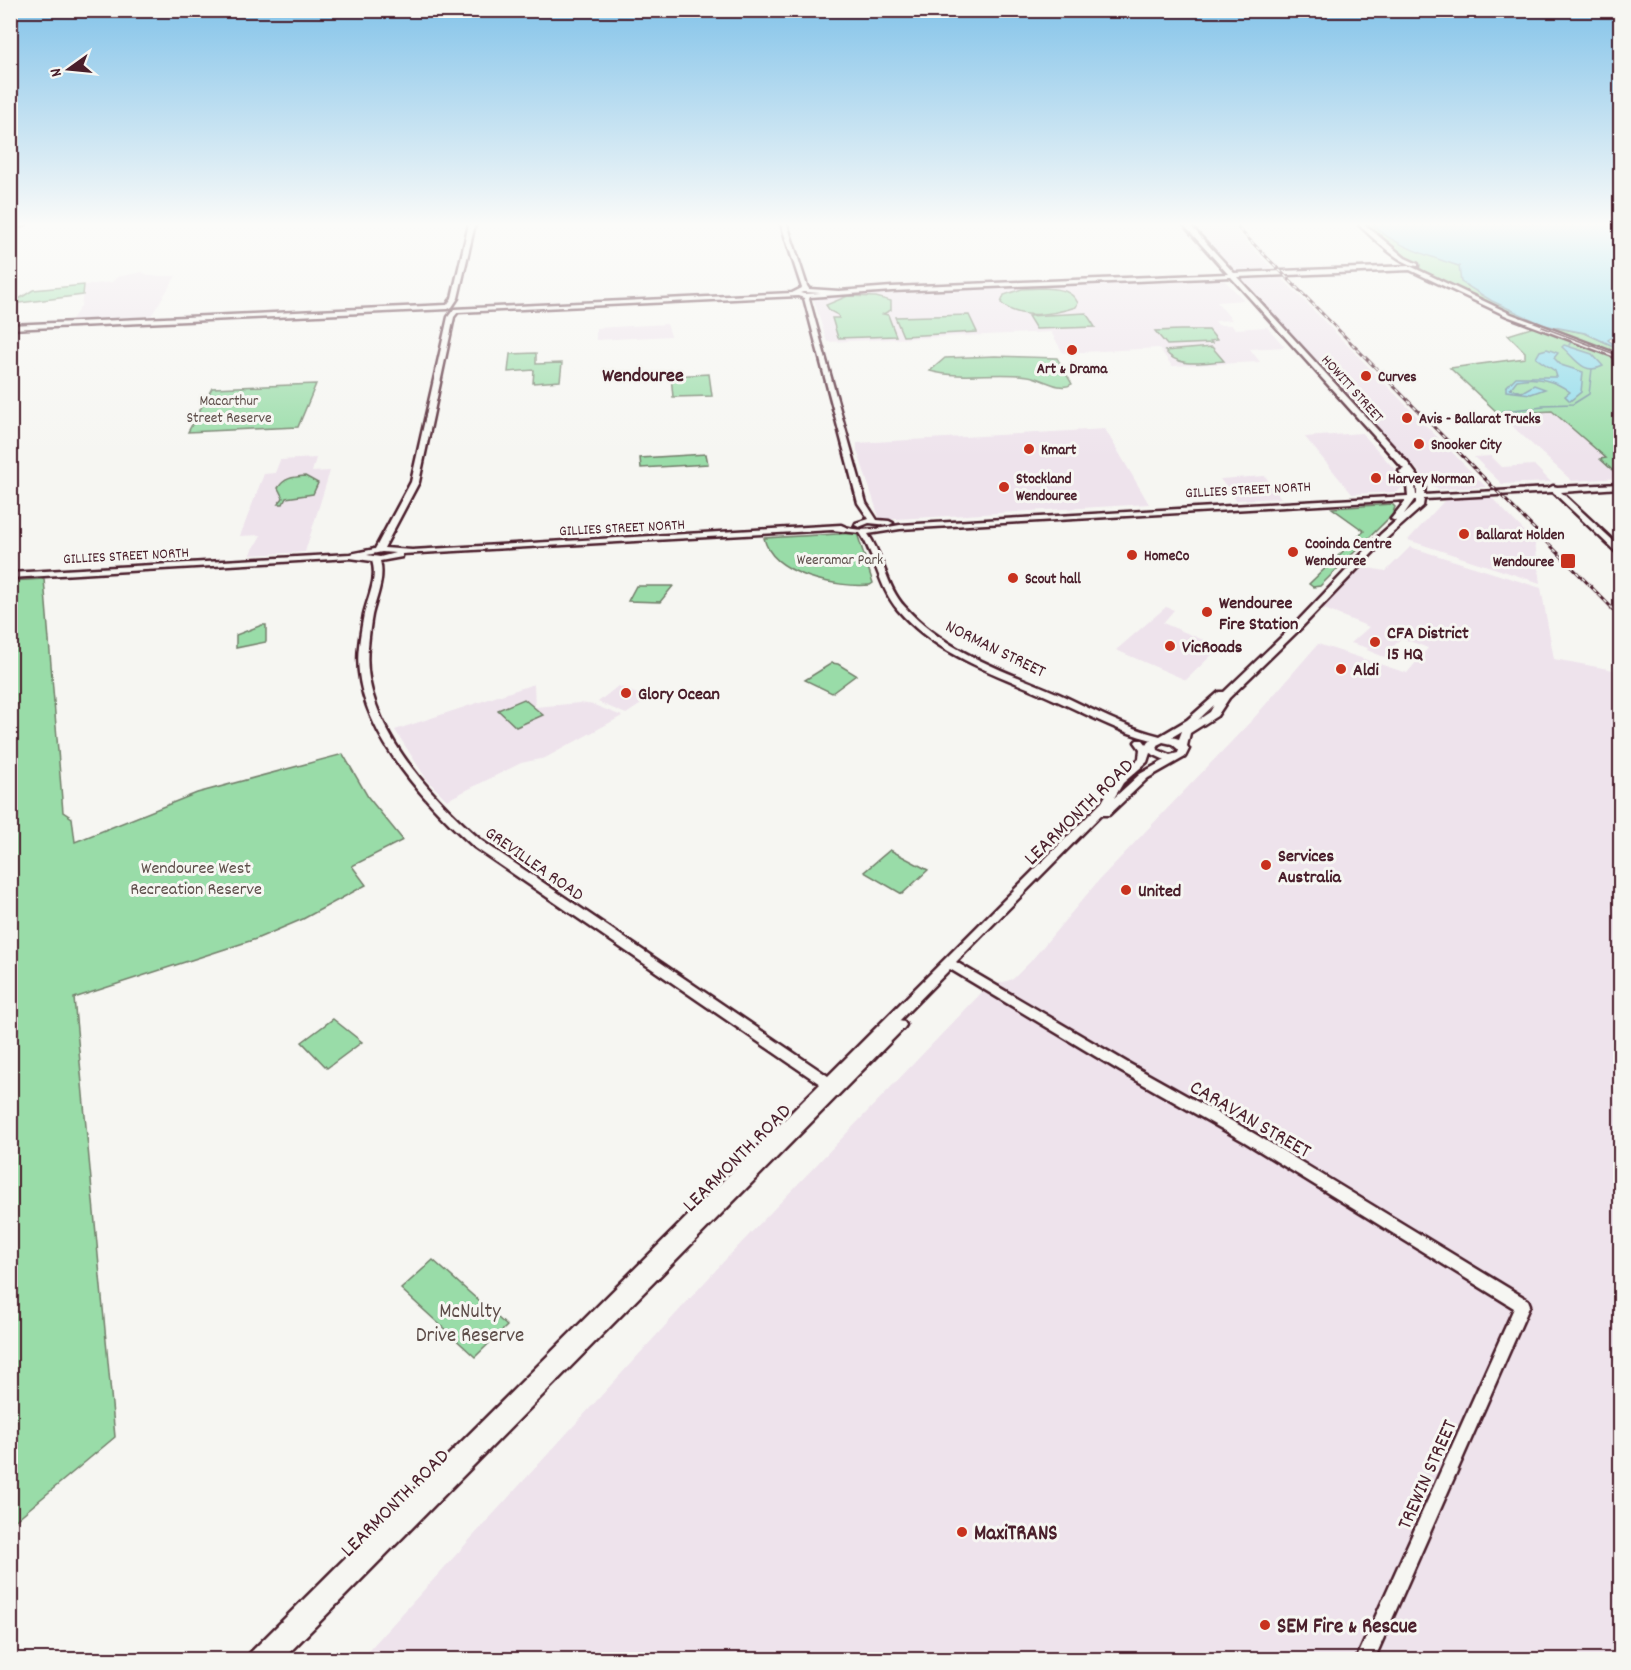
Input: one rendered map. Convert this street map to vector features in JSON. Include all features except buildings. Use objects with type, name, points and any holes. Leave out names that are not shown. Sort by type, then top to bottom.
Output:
[{"type":"main road","points":[[381,554],[385,538],[415,482],[454,302]]},
{"type":"main road","points":[[10,327],[593,302]]},
{"type":"main road","name":"NORMAN STREET","points":[[800,302],[846,447],[861,527],[874,550],[892,597],[913,620],[962,653],[1108,720],[1182,746]]},
{"type":"main road","name":"NORMAN STREET","points":[[807,302],[862,503],[876,527],[874,550]]},
{"type":"main road","name":"HOWITT STREET","points":[[1254,302],[1389,451],[1421,498]]},
{"type":"main road","points":[[1484,302],[1527,322],[1620,357]]},
{"type":"main road","points":[[1175,759],[1184,753],[1182,746],[1186,732],[1214,714],[1225,696],[1421,498],[1444,494],[1620,483]]},
{"type":"main road","points":[[1555,487],[1620,551]]},
{"type":"main road","points":[[1359,560],[1403,511],[1414,490],[1444,494]]},
{"type":"main road","name":"GILLIES STREET NORTH","points":[[10,576],[1394,497],[1414,490],[1421,498]]},
{"type":"main road","points":[[1394,497],[1403,511]]},
{"type":"main road","name":"GREVILLEA ROAD","points":[[381,554],[368,613],[364,676],[392,745],[411,777],[466,834],[516,871],[834,1086]]},
{"type":"main road","points":[[1161,739],[1190,723],[1317,603]]},
{"type":"main road","name":"NORMAN STREET","points":[[1108,720],[1154,752],[1166,758],[1175,759]]},
{"type":"main road","name":"LEARMONTH ROAD","points":[[1116,788],[1145,769],[1154,752],[1152,744],[1161,739]]},
{"type":"main road","name":"LEARMONTH ROAD","points":[[953,966],[1018,891],[1098,812],[1119,782],[1144,760],[1145,749],[1140,742]]},
{"type":"main road","name":"LEARMONTH ROAD","points":[[269,1659],[331,1590],[1010,907],[1144,776],[1175,759]]},
{"type":"main road","name":"CARAVAN STREET","points":[[953,966],[1250,1138],[1523,1305]]},
{"type":"main road","name":"TREWIN STREET","points":[[1365,1659],[1523,1305]]},
{"type":"main road","name":"LEARMONTH ROAD","points":[[255,1659],[331,1590]]},
{"type":"shaded area","points":[[82,302],[160,302],[151,316],[71,321]]},
{"type":"shaded area","points":[[815,302],[1218,302],[1232,320],[1215,321],[1218,325],[1231,325],[1235,329],[1267,327],[1285,347],[1250,349],[1260,362],[1172,366],[1159,348],[1063,353],[1051,332],[827,342]]},
{"type":"shaded area","points":[[1262,302],[1305,302],[1486,487],[1440,489],[1432,486]]},
{"type":"shaded area","points":[[667,324],[671,336],[596,340],[596,328]]},
{"type":"shaded area","points":[[1552,411],[1607,459],[1601,460],[1620,478],[1572,481],[1499,414]]},
{"type":"shaded area","name":"Stockland Wendouree","points":[[1105,429],[1149,504],[880,520],[857,450],[857,443]]},
{"type":"shaded area","points":[[1362,433],[1407,483],[1397,492],[1352,494],[1305,437]]},
{"type":"shaded area","points":[[1491,456],[1502,467],[1534,465],[1551,482],[1502,484],[1474,457]]},
{"type":"shaded area","points":[[316,458],[312,472],[330,471],[305,552],[250,555],[261,535],[240,536],[264,474],[275,473],[280,460]]},
{"type":"shaded area","points":[[1265,476],[1281,498],[1236,500],[1220,479]]},
{"type":"shaded area","points":[[1491,497],[1535,542],[1540,583],[1408,540],[1445,500]]},
{"type":"shaded area","points":[[1410,547],[1541,588],[1554,659],[1619,671],[1614,634],[1620,635],[1620,1659],[360,1660],[726,1259],[987,987],[1013,979],[1030,962],[1099,880],[1253,719],[1318,644],[1407,673],[1428,648],[1401,638],[1384,657],[1367,650],[1368,648],[1351,643],[1369,627],[1317,606],[1356,566],[1386,571]]},
{"type":"shaded area","points":[[1166,607],[1174,610],[1163,623],[1220,647],[1186,680],[1116,650]]},
{"type":"shaded area","points":[[534,684],[535,707],[580,703],[594,705],[622,716],[545,758],[521,763],[447,800],[427,780],[395,730]]},
{"type":"shaded area","points":[[618,686],[649,699],[626,714],[598,702]]},
{"type":"green space","points":[[833,302],[891,302],[891,310],[883,314],[888,315],[896,336],[838,338],[832,318],[839,318],[838,315],[830,311],[826,305]]},
{"type":"green space","points":[[1488,302],[1496,302],[1552,327],[1585,333],[1620,349],[1620,355],[1526,320]]},
{"type":"green space","points":[[1001,303],[1078,303],[1076,307],[1058,312],[1027,314],[1008,309]]},
{"type":"green space","points":[[1086,313],[1095,327],[1036,329],[1028,316]]},
{"type":"green space","points":[[969,315],[977,332],[903,336],[895,317]]},
{"type":"green space","points":[[1534,327],[1620,359],[1620,477],[1600,459],[1606,458],[1552,411],[1499,414],[1450,368],[1525,358],[1525,352],[1508,335]]},
{"type":"green space","points":[[1209,330],[1217,340],[1210,341],[1212,343],[1167,345],[1155,331]]},
{"type":"green space","points":[[1212,347],[1224,361],[1185,362],[1171,357],[1165,351]]},
{"type":"green space","points":[[536,353],[536,364],[562,363],[560,381],[533,383],[534,370],[508,372],[510,354]]},
{"type":"green space","points":[[995,356],[1057,358],[1072,384],[1056,386],[1028,376],[955,375],[930,371],[945,358]]},
{"type":"green space","points":[[709,374],[712,396],[673,397],[671,376]]},
{"type":"green space","name":"Macarthur Street Reserve","points":[[316,384],[298,427],[188,432],[212,388]]},
{"type":"green space","points":[[706,454],[708,464],[641,468],[640,458]]},
{"type":"green space","points":[[305,476],[318,483],[313,494],[286,498],[283,504],[278,504],[283,498],[278,488],[280,485],[289,479]]},
{"type":"green space","points":[[1392,504],[1395,507],[1392,515],[1320,586],[1313,587],[1309,584],[1364,531],[1332,508]]},
{"type":"green space","name":"Weeramar Park","points":[[857,533],[873,583],[870,585],[825,581],[793,570],[779,561],[770,551],[764,538]]},
{"type":"green space","name":"Wendouree West Recreation Reserve","points":[[44,579],[63,812],[72,818],[75,842],[197,793],[343,754],[368,797],[403,840],[352,866],[366,885],[303,919],[256,939],[74,998],[115,1437],[11,1524],[10,581]]},
{"type":"green space","points":[[636,586],[673,586],[660,602],[628,601]]},
{"type":"green space","points":[[266,625],[266,642],[236,648],[236,635]]},
{"type":"green space","points":[[832,663],[856,675],[832,693],[805,680]]},
{"type":"green space","points":[[524,699],[543,715],[516,727],[498,710]]},
{"type":"green space","points":[[890,850],[928,870],[902,894],[864,872]]},
{"type":"green space","points":[[333,1019],[362,1042],[327,1068],[302,1042]]},
{"type":"green space","name":"McNulty Drive Reserve","points":[[433,1260],[507,1326],[475,1357],[401,1289]]},
{"type":"water","points":[[1494,302],[1620,302],[1620,337],[1614,336],[1608,340],[1620,349],[1585,333],[1544,325]]},
{"type":"water","points":[[1564,345],[1592,354],[1603,366],[1596,369],[1585,367],[1562,347]]},
{"type":"water","points":[[1547,349],[1558,353],[1554,358],[1561,365],[1583,372],[1581,392],[1570,401],[1565,396],[1570,392],[1564,388],[1545,380],[1531,378],[1517,380],[1510,389],[1522,392],[1534,385],[1545,389],[1531,394],[1506,391],[1506,387],[1516,377],[1557,377],[1555,371],[1536,358],[1540,351]]},
{"type":"waterway","points":[[1542,405],[1573,404],[1589,394],[1592,369]]},
{"type":"waterway","points":[[1502,411],[1544,407]]},
{"type":"tram line","points":[[1542,327],[1620,356]]},
{"type":"railway","points":[[1311,302],[1614,610]]},
{"type":"railway","points":[[1614,610],[1620,616]]},
{"type":"place","name":"Art & Drama","points":[[1072,350]]},
{"type":"place","name":"Curves","points":[[1366,376]]},
{"type":"place","name":"Avis - Ballarat Trucks","points":[[1407,418]]},
{"type":"place","name":"Snooker City","points":[[1419,444]]},
{"type":"place","name":"Kmart","points":[[1029,449]]},
{"type":"place","name":"Harvey Norman","points":[[1376,478]]},
{"type":"place","name":"Stockland Wendouree","points":[[1004,487]]},
{"type":"place","name":"Ballarat Holden","points":[[1464,534]]},
{"type":"place","name":"Cooinda Centre Wendouree","points":[[1293,552]]},
{"type":"place","name":"HomeCo","points":[[1132,555]]},
{"type":"place","name":"Wendouree","points":[[1568,561]]},
{"type":"place","name":"Scout hall","points":[[1013,578]]},
{"type":"place","name":"Wendouree Fire Station","points":[[1207,612]]},
{"type":"place","name":"CFA District 15 HQ","points":[[1375,642]]},
{"type":"place","name":"VicRoads","points":[[1170,646]]},
{"type":"place","name":"Aldi","points":[[1341,669]]},
{"type":"place","name":"Glory Ocean","points":[[626,693]]},
{"type":"place","name":"Services Australia","points":[[1266,865]]},
{"type":"place","name":"United","points":[[1126,890]]},
{"type":"place","name":"MaxiTRANS","points":[[962,1532]]},
{"type":"place","name":"SEM Fire & Rescue","points":[[1265,1625]]},
{"type":"district","name":"Wendouree","points":[[643,374]]}]
